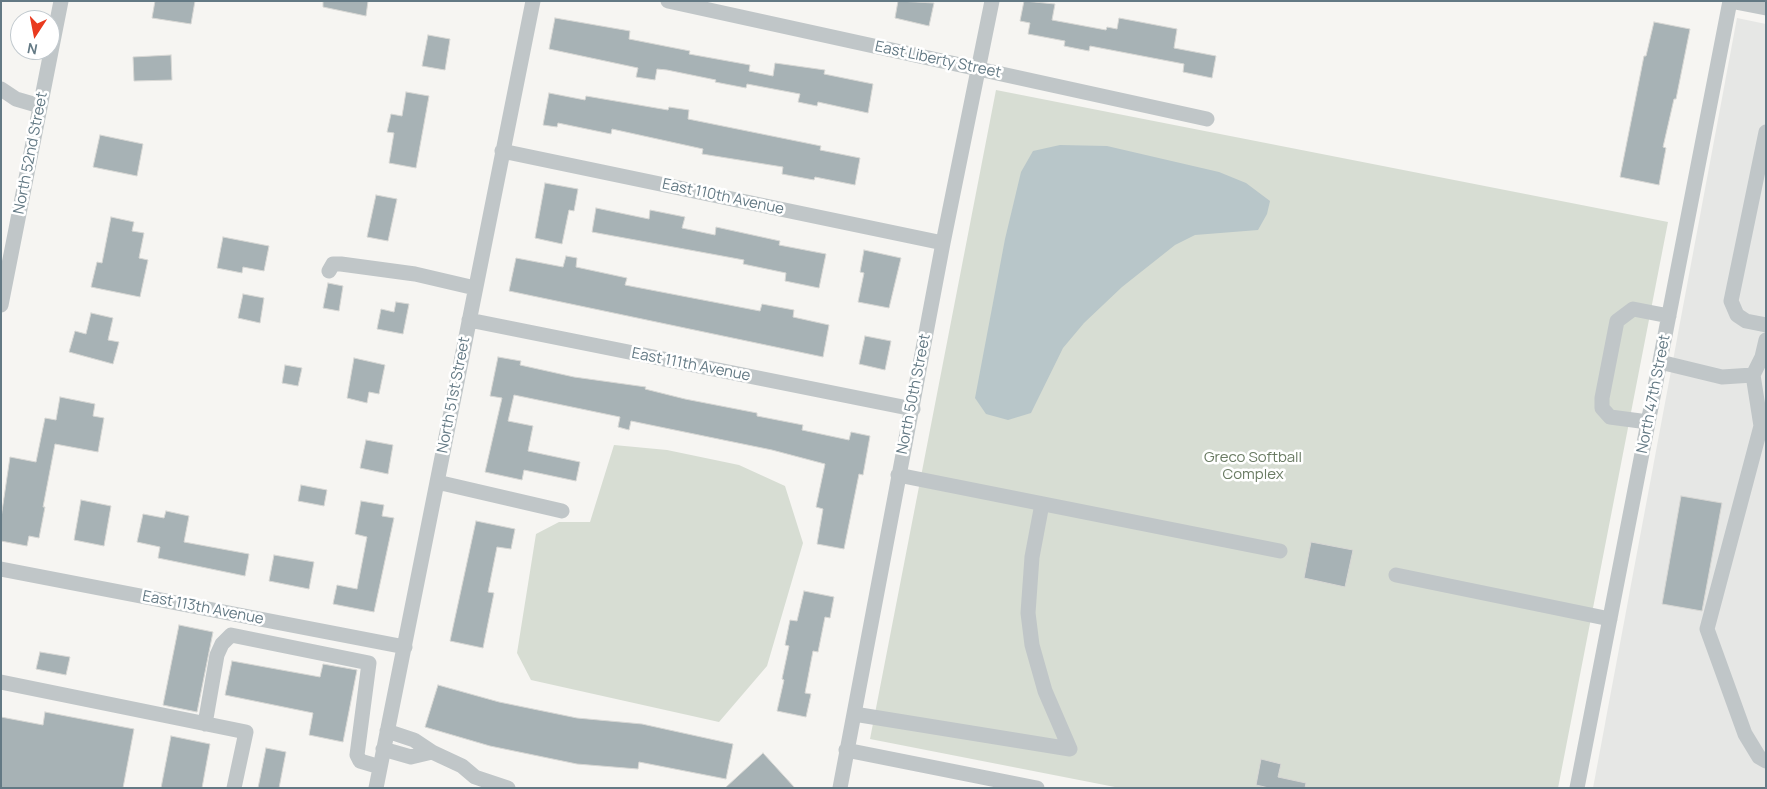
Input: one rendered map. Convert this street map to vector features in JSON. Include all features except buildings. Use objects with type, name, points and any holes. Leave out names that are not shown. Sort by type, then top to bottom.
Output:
[{"type":"street","name":"North 52nd Street","points":[[1,305],[61,1]]},
{"type":"street","name":"North 51st Street","points":[[376,788],[533,1]]},
{"type":"street","name":"East Liberty Street","points":[[668,1],[1207,119]]},
{"type":"street","name":"North 50th Street","points":[[840,788],[898,475],[913,409],[943,243],[980,70],[992,1]]},
{"type":"street","points":[[1730,1],[1766,8]]},
{"type":"street","name":"North 47th Street","points":[[1577,788],[1730,1]]},
{"type":"street","points":[[1,89],[16,99],[40,106]]},
{"type":"street","points":[[1766,132],[1731,301],[1736,315],[1746,321],[1766,325]]},
{"type":"street","name":"East 110th Avenue","points":[[502,151],[943,243]]},
{"type":"street","points":[[329,271],[333,264],[340,264],[415,274],[475,288]]},
{"type":"street","points":[[1648,422],[1610,417],[1602,408],[1602,398],[1617,321],[1633,309],[1669,316]]},
{"type":"street","name":"East 111th Avenue","points":[[468,320],[913,409]]},
{"type":"street","points":[[1766,340],[1762,357],[1753,375],[1761,426],[1707,629],[1745,734],[1759,757],[1766,761]]},
{"type":"street","points":[[1660,362],[1722,376],[1753,375]]},
{"type":"street","points":[[898,475],[1280,551]]},
{"type":"street","points":[[437,482],[562,511]]},
{"type":"street","points":[[854,714],[1070,749],[1045,691],[1032,645],[1028,613],[1032,557],[1042,504]]},
{"type":"street","name":"East 113th Avenue","points":[[1,569],[405,648]]},
{"type":"street","points":[[1396,575],[1610,619]]},
{"type":"street","points":[[205,724],[217,655],[222,644],[231,635],[369,663],[357,755],[360,761],[380,767]]},
{"type":"street","points":[[1,682],[246,732],[234,788]]},
{"type":"street","points":[[387,731],[414,740],[432,752],[462,766],[475,777],[508,788]]},
{"type":"street","points":[[384,750],[411,757],[432,752]]},
{"type":"street","points":[[846,750],[1037,788]]},
{"type":"shaded area","points":[[1737,18],[1766,24],[1766,788],[1593,788]]},
{"type":"shaded area","points":[[1060,145],[1107,146],[1219,172],[1246,183],[1270,201],[1267,214],[1258,230],[1195,235],[1175,245],[1122,287],[1084,323],[1063,348],[1031,413],[1008,420],[986,414],[975,398],[1005,239],[1021,172],[1033,151]]},
{"type":"green space","name":"Greco Softball Complex","points":[[996,90],[1668,222],[1558,788],[1120,788],[870,739]]},
{"type":"green space","points":[[614,445],[667,450],[739,465],[785,486],[803,543],[767,666],[719,722],[531,680],[517,653],[536,534],[559,522],[590,522]]}]
